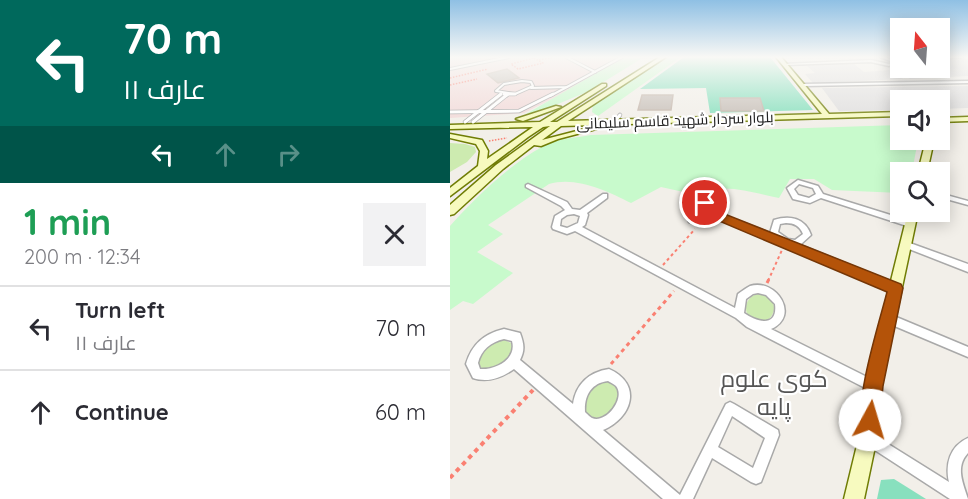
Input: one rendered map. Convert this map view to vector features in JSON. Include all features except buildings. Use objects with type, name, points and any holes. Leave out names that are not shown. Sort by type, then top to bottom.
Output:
[{"type":"main road","points":[[450,211],[546,126],[587,95],[612,80]]},
{"type":"main road","points":[[450,136],[532,130],[559,123],[626,80]]},
{"type":"main road","points":[[799,80],[827,116]]},
{"type":"main road","points":[[450,122],[532,117],[587,95]]},
{"type":"main road","points":[[586,105],[585,114],[600,124]]},
{"type":"main road","points":[[950,113],[968,112]]},
{"type":"main road","name":"بلوار سردار شهید قاسم سلیمانی","points":[[559,123],[600,124],[618,118],[827,116],[890,119]]},
{"type":"main road","name":"بلوار سردار شهید قاسم سلیمانی","points":[[450,127],[890,119]]},
{"type":"main road","points":[[950,120],[968,119]]},
{"type":"main road","points":[[499,168],[511,164],[546,139],[600,124]]},
{"type":"main road","points":[[450,193],[482,166],[532,130]]},
{"type":"main road","points":[[450,136],[479,142],[483,147],[482,166]]},
{"type":"main road","points":[[450,183],[469,177]]},
{"type":"main road","points":[[854,499],[868,437],[873,386],[910,222]]},
{"type":"street","points":[[803,85],[960,80]]},
{"type":"street","points":[[528,186],[564,204],[570,211]]},
{"type":"street","points":[[820,195],[890,213]]},
{"type":"street","points":[[582,213],[584,222],[577,228],[567,231],[556,227],[558,218],[570,211],[582,213],[605,196]]},
{"type":"street","points":[[950,198],[966,202]]},
{"type":"street","points":[[700,202],[710,204],[716,209],[716,215],[711,221],[701,223],[689,218],[687,211],[692,205],[700,202]]},
{"type":"street","points":[[716,215],[896,288]]},
{"type":"street","points":[[577,228],[739,315],[751,324],[873,386]]},
{"type":"street","points":[[906,245],[968,268]]},
{"type":"street","points":[[739,315],[741,297],[751,290],[771,292],[779,302],[780,315],[772,324],[759,327],[751,324]]},
{"type":"street","points":[[889,320],[968,352]]},
{"type":"street","points":[[504,334],[516,337],[519,341],[513,361],[499,372],[484,376],[473,370],[472,364],[477,350],[483,344],[497,335],[504,334]]},
{"type":"street","points":[[513,361],[674,499]]},
{"type":"street","points":[[609,375],[621,381],[625,396],[623,404],[613,419],[597,426],[583,422],[579,415],[578,399],[588,384],[602,376],[609,375]]},
{"type":"street","points":[[685,499],[709,449],[730,408],[773,435],[756,477],[709,449]]},
{"type":"street","points":[[868,437],[961,499]]},
{"type":"street","points":[[961,499],[954,479],[954,464],[958,452],[968,445]]},
{"type":"lane","points":[[450,112],[519,111],[580,80]]},
{"type":"lane","points":[[531,88],[533,86],[531,82],[509,82],[496,89],[497,93],[508,94],[531,88],[567,87]]},
{"type":"lane","points":[[469,122],[501,94]]},
{"type":"lane","points":[[469,122],[508,94]]},
{"type":"path","points":[[450,86],[472,80]]},
{"type":"path","points":[[657,272],[701,223]]},
{"type":"path","points":[[764,290],[786,242]]},
{"type":"path","points":[[602,376],[680,284]]},
{"type":"path","points":[[450,478],[539,384]]},
{"type":"shaded area","points":[[450,80],[586,80],[524,113],[450,118]]},
{"type":"shaded area","points":[[811,80],[874,80],[813,83]]},
{"type":"shaded area","points":[[968,86],[968,108],[950,109],[950,90],[890,90],[890,110],[839,111],[822,88]]},
{"type":"green space","points":[[584,80],[606,80],[589,91],[534,114],[526,114]]},
{"type":"green space","points":[[629,80],[648,80],[598,116],[592,112],[593,104]]},
{"type":"green space","points":[[652,80],[789,80],[813,110],[710,113],[706,88],[640,89]]},
{"type":"green space","points":[[890,125],[890,150],[916,150],[914,162],[890,162],[890,193],[832,190],[814,179],[790,179],[779,198],[727,188],[706,191],[697,195],[661,187],[631,203],[580,183],[549,184],[488,225],[503,234],[477,252],[513,273],[473,304],[463,301],[450,310],[450,226],[505,172],[530,154],[559,140],[591,135]]},
{"type":"green space","points":[[450,143],[475,147],[476,152],[467,162],[450,172]]},
{"type":"green space","points":[[760,294],[770,298],[774,308],[770,318],[760,322],[750,318],[746,308],[750,298]]},
{"type":"green space","points":[[502,339],[511,343],[511,355],[495,370],[480,369],[481,354],[487,346]]},
{"type":"green space","points":[[606,381],[615,385],[619,391],[619,399],[610,414],[602,418],[594,418],[586,412],[586,396],[596,386]]},
{"type":"green space","points":[[894,479],[926,499],[877,499],[881,480]]},
{"type":"district","name":"کوی علوم پایه","points":[[774,392]]},
{"type":"route","points":[[705,203],[716,209],[716,215],[896,288],[873,386],[870,420]]}]
